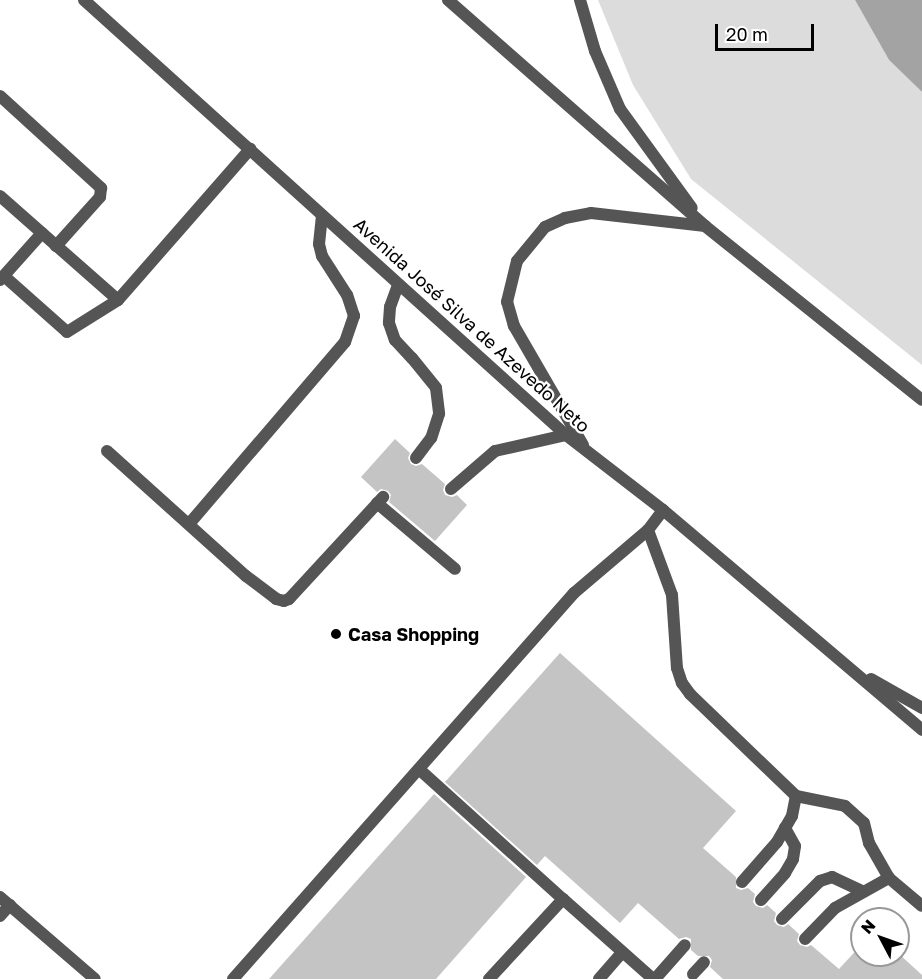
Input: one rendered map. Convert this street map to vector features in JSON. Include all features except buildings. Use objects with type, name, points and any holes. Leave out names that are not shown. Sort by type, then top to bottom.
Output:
[{"type":"street","name":"Avenida José Silva de Azevedo Neto","points":[[84,0],[566,435],[663,510],[922,730]]},
{"type":"street","points":[[448,0],[705,226],[922,399]]},
{"type":"street","points":[[580,0],[594,51],[620,109],[705,226]]},
{"type":"street","points":[[0,96],[101,188],[100,196],[56,246]]},
{"type":"street","points":[[42,233],[2,278],[67,332],[118,300],[250,149]]},
{"type":"street","points":[[0,196],[118,300]]},
{"type":"street","points":[[586,449],[513,326],[507,302],[517,261],[545,227],[566,218],[591,213],[705,226]]},
{"type":"street","points":[[189,524],[345,342],[354,316],[347,295],[322,256],[319,244],[322,215]]},
{"type":"street","points":[[398,285],[390,307],[389,323],[395,340],[412,357],[436,388],[439,414],[431,438],[416,458]]},
{"type":"street","points":[[451,489],[495,451],[566,435]]},
{"type":"street","points":[[107,451],[246,576],[276,599],[284,601],[290,599],[380,500],[455,569]]},
{"type":"street","points":[[233,979],[420,770],[574,592],[648,530],[663,510]]},
{"type":"street","points":[[648,530],[672,595],[677,668],[682,683],[690,694],[795,796],[845,806],[864,823],[869,843],[890,878],[922,906]]},
{"type":"street","name":"Avenida José Silva de Azevedo Neto","points":[[846,665],[922,708]]},
{"type":"street","points":[[420,770],[622,953],[654,979],[685,945]]},
{"type":"street","points":[[742,882],[777,842],[792,816],[795,796]]},
{"type":"street","points":[[761,900],[785,873],[793,859],[795,846],[785,828]]},
{"type":"street","points":[[782,919],[820,881],[832,878],[862,891]]},
{"type":"street","points":[[806,939],[835,908],[862,891],[890,878]]},
{"type":"street","points":[[0,897],[95,979]]},
{"type":"street","points":[[489,979],[563,899]]},
{"type":"street","points":[[0,916],[10,906]]},
{"type":"street","points":[[599,979],[622,953]]},
{"type":"street","points":[[693,974],[704,962]]},
{"type":"shaded area","points":[[598,0],[855,0],[889,60],[922,92],[922,365],[691,179],[633,85]]},
{"type":"shaded area","points":[[855,0],[922,0],[922,92],[889,60]]},
{"type":"place","name":"Casa Shopping","points":[[336,634]]}]
